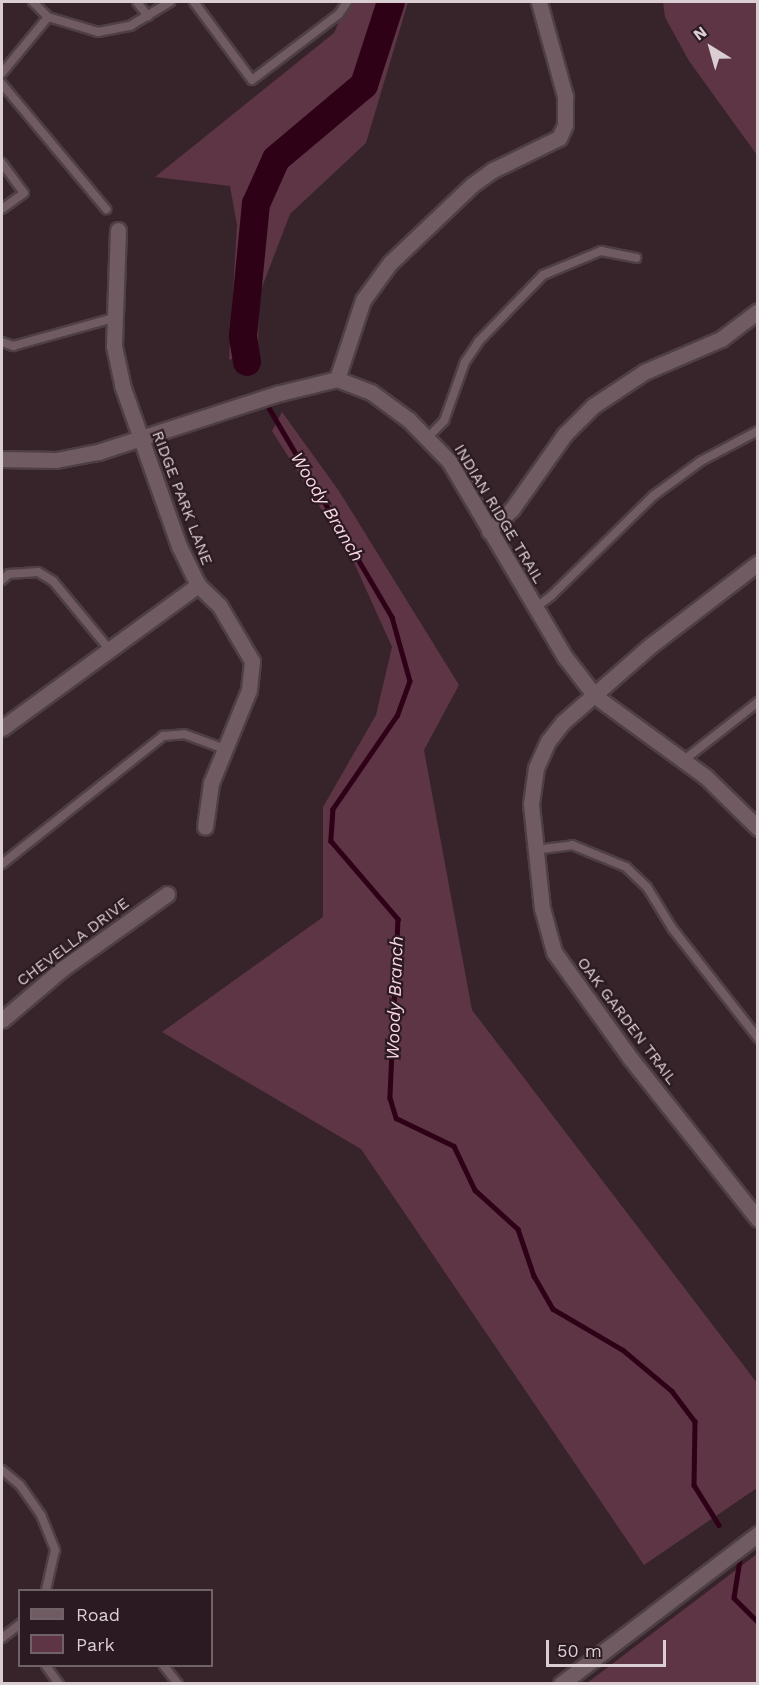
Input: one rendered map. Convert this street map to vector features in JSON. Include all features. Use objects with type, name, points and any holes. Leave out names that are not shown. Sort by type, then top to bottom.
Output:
[{"type":"street","points":[[2,459],[56,460],[139,439],[337,380],[363,300],[390,262],[472,186],[493,170],[559,138],[565,125],[565,96],[539,2]]},
{"type":"street","name":"RIDGE PARK LANE","points":[[118,230],[114,318],[120,375],[139,439],[162,504],[198,585],[219,605],[252,662],[249,690],[211,783],[205,827]]},
{"type":"street","points":[[489,531],[512,509],[565,434],[593,406],[644,372],[721,339],[758,312]]},
{"type":"street","name":"INDIAN RIDGE TRAIL","points":[[337,380],[371,392],[428,437],[449,461],[535,608],[595,696],[684,760],[758,828]]},
{"type":"street","name":"OAK GARDEN TRAIL","points":[[758,563],[651,645],[548,741],[536,768],[531,804],[533,850],[542,908],[554,952],[571,980],[758,1219]]},
{"type":"street","points":[[2,728],[198,585]]},
{"type":"street","name":"CHEVELLA DRIVE","points":[[2,1020],[62,969],[167,894]]},
{"type":"street","points":[[561,1683],[758,1534]]},
{"type":"lane","points":[[33,2],[48,17],[98,33],[130,26],[170,2]]},
{"type":"lane","points":[[137,2],[148,16]]},
{"type":"lane","points":[[194,2],[252,80],[339,14],[347,2]]},
{"type":"lane","points":[[2,73],[48,17]]},
{"type":"lane","points":[[2,84],[106,208]]},
{"type":"lane","points":[[2,163],[24,193],[2,209]]},
{"type":"lane","points":[[428,437],[444,421],[465,362],[479,341],[543,275],[601,251],[636,258]]},
{"type":"lane","points":[[2,342],[13,346],[114,318]]},
{"type":"lane","points":[[535,608],[552,596],[653,496],[701,461],[758,431]]},
{"type":"lane","points":[[2,580],[9,574],[38,572],[53,581],[109,650]]},
{"type":"lane","points":[[684,760],[758,702]]},
{"type":"lane","points":[[2,864],[163,736],[184,734],[225,749]]},
{"type":"lane","points":[[533,850],[572,845],[597,852],[626,867],[647,887],[672,928],[758,1038]]},
{"type":"lane","points":[[2,1470],[20,1485],[41,1515],[55,1550],[46,1589]]},
{"type":"lane","points":[[2,1638],[18,1628]]},
{"type":"lane","points":[[47,1667],[59,1683]]},
{"type":"lane","points":[[166,1667],[178,1683]]},
{"type":"green space","points":[[348,2],[408,2],[366,143],[290,214],[259,295],[258,350],[229,360],[237,225],[230,186],[155,177],[334,33]]},
{"type":"green space","points":[[663,2],[757,2],[757,155],[689,61],[665,17]]},
{"type":"green space","points":[[282,412],[339,491],[459,685],[424,750],[472,1010],[757,1383],[757,1488],[644,1565],[361,1149],[162,1032],[323,917],[323,807],[376,715],[392,647],[351,556],[272,431]]},
{"type":"green space","points":[[757,1554],[757,1683],[587,1683]]},
{"type":"waterway","name":"Woody Branch","points":[[247,362],[243,336],[256,204],[276,159],[364,85],[391,2]]},
{"type":"waterway","name":"Woody Branch","points":[[269,408],[392,617],[410,681],[397,716],[333,809],[331,841],[398,919],[390,1098],[396,1118],[454,1146],[475,1190],[518,1229],[534,1276],[553,1309],[623,1350],[672,1391],[695,1421],[694,1485],[719,1525]]},
{"type":"waterway","name":"Woody Branch","points":[[740,1560],[734,1598],[758,1622]]}]
